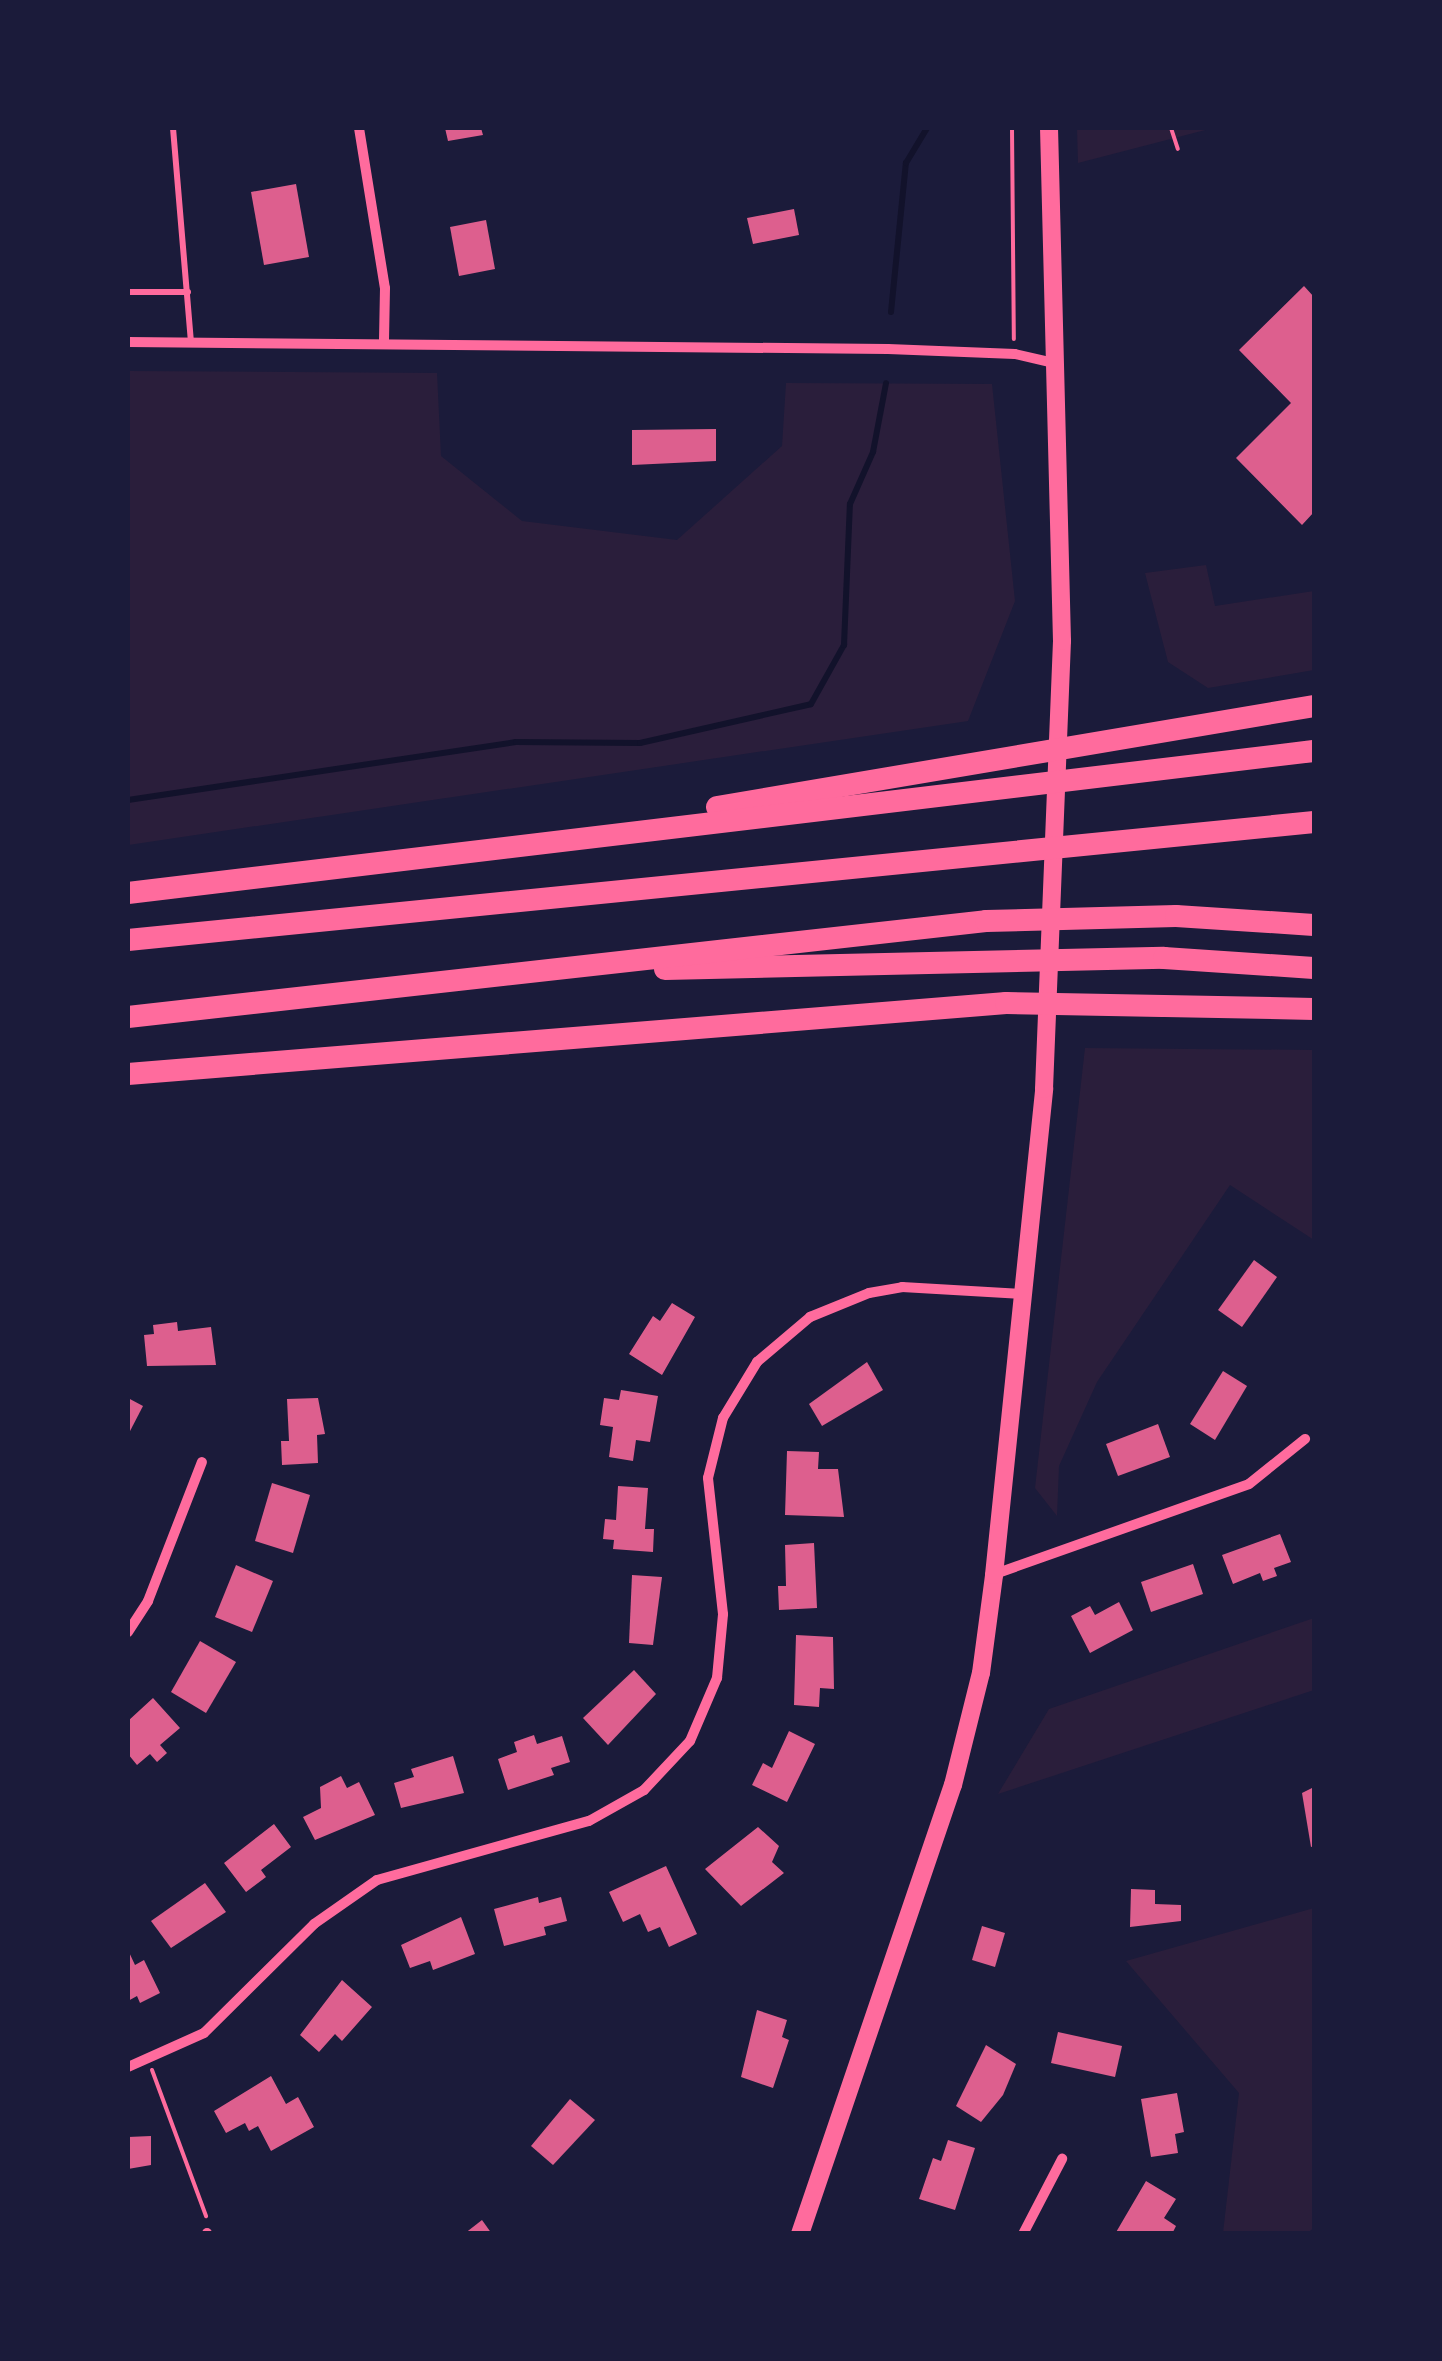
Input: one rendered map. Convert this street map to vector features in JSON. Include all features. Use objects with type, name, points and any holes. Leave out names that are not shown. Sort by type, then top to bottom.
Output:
[{"type":"highway","points":[[489,846],[1314,706]]},
{"type":"highway","points":[[128,893],[489,846],[1314,751]]},
{"type":"highway","points":[[128,940],[1310,821]]},
{"type":"highway","points":[[128,1017],[986,922],[1176,916],[1314,926]]},
{"type":"highway","points":[[517,973],[1164,958],[1314,968]]},
{"type":"highway","points":[[128,1074],[1006,1003],[1314,1009]]},
{"type":"main road","points":[[800,2234],[952,1786],[981,1673],[994,1574],[1044,1089],[1062,641],[1063,527],[1050,362],[1049,128]]},
{"type":"street","points":[[359,128],[384,288],[384,341]]},
{"type":"street","points":[[128,342],[384,341],[1016,354],[1050,362]]},
{"type":"street","points":[[128,2066],[149,2061],[204,2034],[314,1924],[378,1880],[588,1821],[668,1769],[706,1710],[723,1646],[707,1511],[714,1447],[739,1388],[782,1338],[810,1318],[869,1293],[902,1287],[1024,1294]]},
{"type":"street","points":[[994,1574],[1249,1484],[1305,1439]]},
{"type":"street","points":[[128,1632],[148,1601],[202,1462]]},
{"type":"street","points":[[1023,2234],[1062,2159]]},
{"type":"lane","points":[[173,128],[191,342]]},
{"type":"lane","points":[[128,292],[188,292]]},
{"type":"path","points":[[1012,128],[1016,354]]},
{"type":"path","points":[[1171,128],[1178,149]]},
{"type":"path","points":[[149,2061],[206,2216]]},
{"type":"shaded area","points":[[1077,128],[1213,128],[1078,163]]},
{"type":"shaded area","points":[[128,371],[437,373],[441,456],[522,521],[677,540],[782,446],[786,383],[992,384],[1015,601],[968,721],[128,845]]},
{"type":"shaded area","points":[[1206,565],[1215,606],[1314,591],[1314,670],[1208,688],[1168,662],[1145,573]]},
{"type":"shaded area","points":[[1085,1048],[1314,1050],[1314,1240],[1230,1185],[1097,1382],[1059,1466],[1057,1516],[1035,1488]]},
{"type":"shaded area","points":[[1314,1618],[1314,1690],[998,1794],[1049,1709]]},
{"type":"shaded area","points":[[1314,1908],[1314,2228],[1307,2233],[1223,2233],[1239,2093],[1126,1961]]},
{"type":"building","points":[[445,128],[481,128],[483,135],[448,141]]},
{"type":"building","points":[[296,184],[309,257],[264,265],[251,192]]},
{"type":"building","points":[[794,209],[799,235],[753,244],[747,218]]},
{"type":"building","points":[[486,220],[495,269],[459,276],[450,227]]},
{"type":"building","points":[[1304,286],[1314,297],[1314,512],[1302,525],[1236,458],[1291,403],[1239,350]]},
{"type":"building","points":[[716,429],[716,461],[632,465],[632,430]]},
{"type":"building","points":[[1254,1260],[1277,1277],[1242,1327],[1218,1310]]},
{"type":"building","points":[[672,1303],[695,1317],[662,1375],[629,1354],[653,1316],[660,1321]]},
{"type":"building","points":[[177,1322],[178,1331],[211,1327],[216,1365],[147,1366],[144,1335],[154,1334],[153,1325]]},
{"type":"building","points":[[867,1362],[883,1390],[822,1426],[809,1404]]},
{"type":"building","points":[[1223,1371],[1247,1386],[1215,1440],[1190,1424]]},
{"type":"building","points":[[621,1390],[658,1396],[650,1442],[636,1440],[633,1461],[609,1457],[613,1427],[600,1425],[604,1398],[619,1400]]},
{"type":"building","points":[[128,1398],[143,1406],[128,1435]]},
{"type":"building","points":[[318,1398],[325,1434],[317,1435],[318,1463],[282,1465],[281,1441],[289,1441],[287,1399]]},
{"type":"building","points":[[1158,1424],[1170,1457],[1118,1476],[1106,1444]]},
{"type":"building","points":[[787,1451],[819,1452],[818,1469],[838,1469],[844,1517],[785,1515]]},
{"type":"building","points":[[272,1483],[310,1495],[293,1553],[255,1541]]},
{"type":"building","points":[[618,1486],[648,1488],[645,1529],[654,1529],[653,1552],[613,1549],[614,1540],[603,1539],[605,1519],[616,1520]]},
{"type":"building","points":[[1280,1534],[1291,1562],[1274,1568],[1277,1576],[1263,1581],[1260,1573],[1233,1584],[1222,1555]]},
{"type":"building","points":[[814,1543],[817,1608],[779,1610],[778,1586],[786,1586],[785,1545]]},
{"type":"building","points":[[1193,1564],[1203,1594],[1151,1612],[1141,1582]]},
{"type":"building","points":[[236,1565],[273,1581],[252,1632],[215,1617]]},
{"type":"building","points":[[632,1575],[662,1577],[653,1645],[629,1643]]},
{"type":"building","points":[[1119,1602],[1133,1630],[1090,1653],[1071,1616],[1090,1606],[1095,1615]]},
{"type":"building","points":[[796,1635],[833,1637],[834,1689],[820,1688],[819,1707],[794,1705]]},
{"type":"building","points":[[200,1641],[236,1662],[206,1713],[171,1692]]},
{"type":"building","points":[[634,1670],[656,1694],[608,1745],[583,1718]]},
{"type":"building","points":[[153,1698],[180,1728],[160,1745],[167,1753],[157,1762],[150,1754],[137,1765],[128,1754],[128,1721]]},
{"type":"building","points":[[789,1731],[815,1744],[787,1802],[752,1785],[763,1763],[772,1768]]},
{"type":"building","points":[[534,1735],[537,1744],[562,1736],[570,1762],[551,1768],[554,1775],[508,1790],[498,1759],[517,1752],[514,1742]]},
{"type":"building","points":[[453,1756],[464,1793],[401,1808],[394,1783],[414,1777],[411,1769]]},
{"type":"building","points":[[341,1776],[347,1788],[359,1782],[375,1815],[315,1840],[303,1817],[321,1808],[320,1787]]},
{"type":"building","points":[[1314,1787],[1314,1846],[1311,1847],[1302,1793]]},
{"type":"building","points":[[274,1824],[291,1847],[261,1870],[266,1877],[246,1892],[224,1863]]},
{"type":"building","points":[[758,1827],[779,1846],[772,1862],[784,1873],[741,1906],[705,1869]]},
{"type":"building","points":[[666,1866],[697,1934],[669,1947],[660,1927],[648,1932],[640,1914],[623,1922],[609,1892]]},
{"type":"building","points":[[205,1883],[226,1912],[171,1948],[151,1921]]},
{"type":"building","points":[[1131,1889],[1155,1890],[1155,1904],[1181,1905],[1181,1921],[1130,1927]]},
{"type":"building","points":[[538,1897],[539,1903],[561,1897],[567,1921],[544,1927],[546,1935],[504,1946],[494,1909]]},
{"type":"building","points":[[461,1917],[475,1954],[433,1970],[430,1961],[410,1968],[401,1945]]},
{"type":"building","points":[[982,1926],[1005,1933],[995,1967],[972,1960]]},
{"type":"building","points":[[128,1950],[135,1965],[144,1960],[160,1993],[140,2003],[137,1996],[128,2001]]},
{"type":"building","points":[[342,1980],[372,2007],[342,2041],[335,2034],[319,2052],[300,2035]]},
{"type":"building","points":[[757,2010],[787,2020],[782,2037],[789,2040],[773,2088],[741,2077]]},
{"type":"building","points":[[1058,2032],[1122,2046],[1115,2077],[1051,2063]]},
{"type":"building","points":[[986,2045],[1016,2064],[1003,2095],[981,2122],[956,2106]]},
{"type":"building","points":[[271,2076],[286,2104],[298,2097],[314,2127],[271,2151],[258,2126],[249,2131],[245,2123],[226,2133],[214,2111]]},
{"type":"building","points":[[1177,2093],[1184,2132],[1175,2134],[1178,2153],[1151,2157],[1141,2099]]},
{"type":"building","points":[[570,2099],[595,2120],[553,2165],[531,2146]]},
{"type":"building","points":[[151,2136],[151,2165],[128,2169],[128,2137]]},
{"type":"building","points":[[948,2140],[975,2148],[955,2210],[919,2199],[933,2158],[941,2161]]},
{"type":"building","points":[[1146,2181],[1176,2199],[1164,2218],[1176,2226],[1172,2234],[1115,2234]]},
{"type":"building","points":[[482,2220],[492,2234],[464,2234]]},
{"type":"waterway","points":[[891,312],[906,163],[927,128]]},
{"type":"waterway","points":[[128,800],[516,742],[640,743],[811,704],[844,645],[850,504],[873,452],[886,383]]}]
